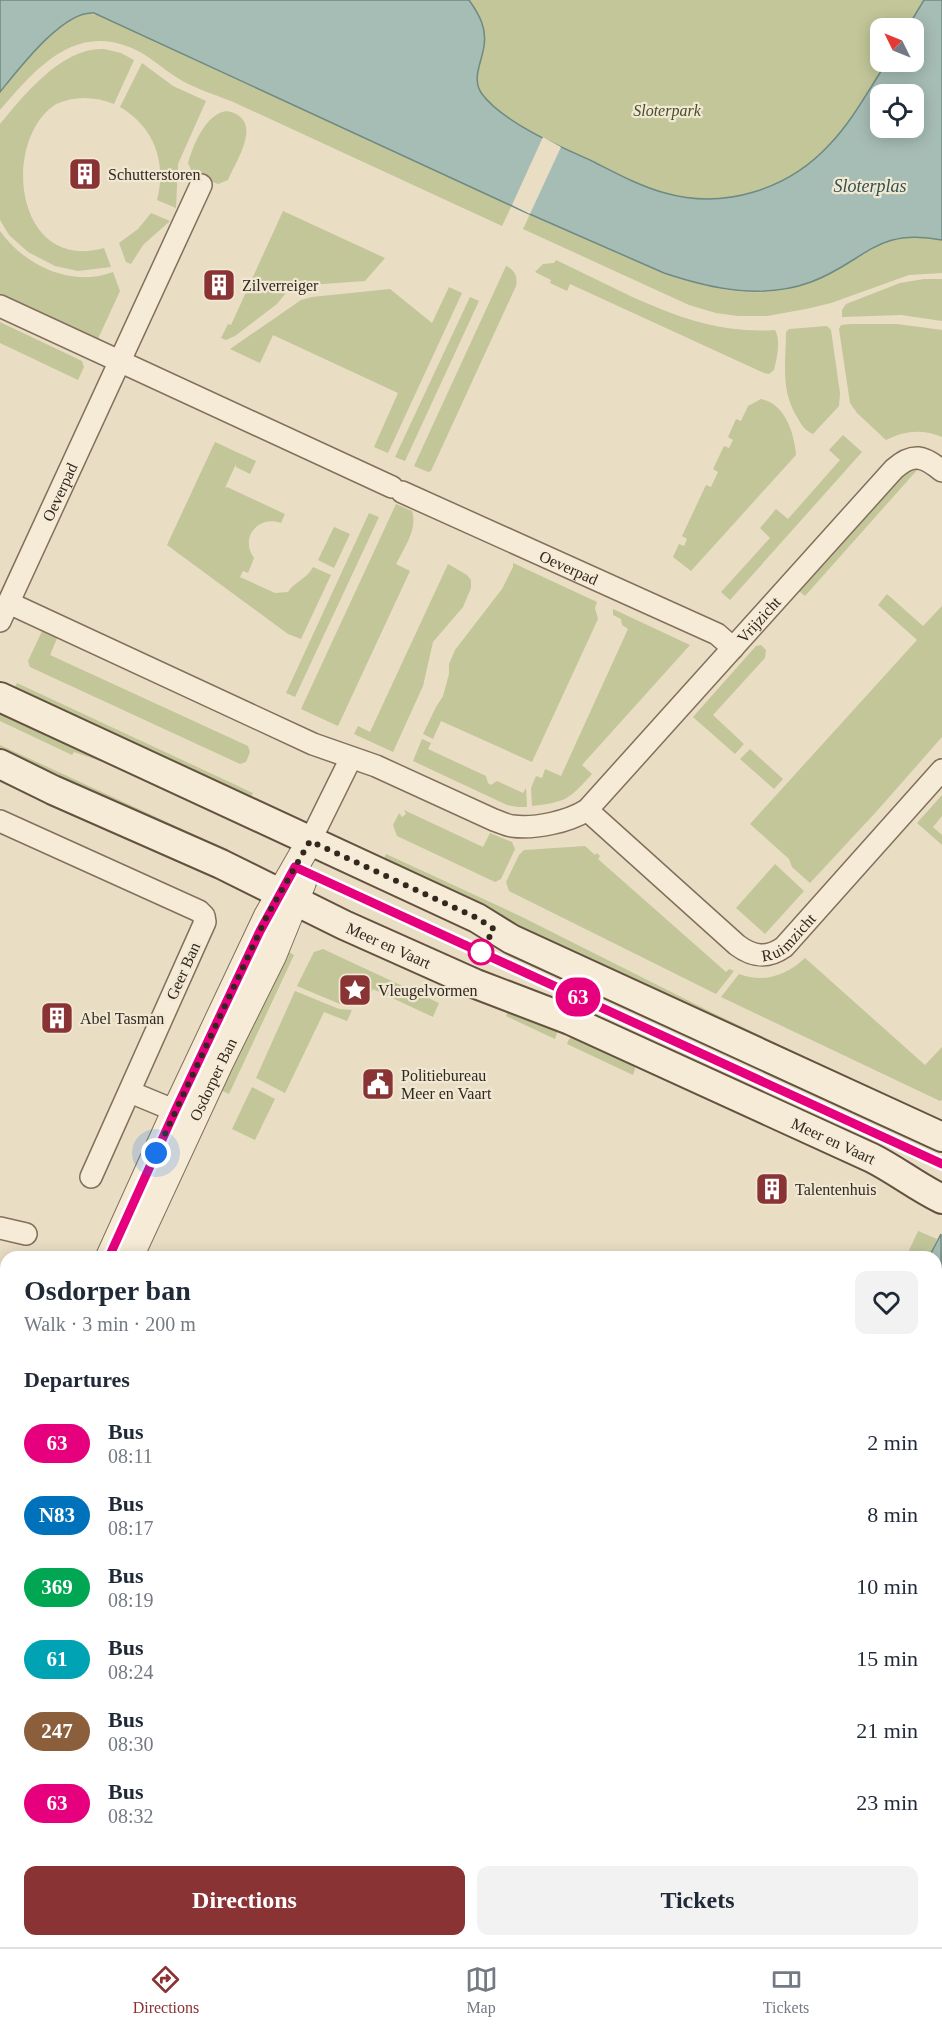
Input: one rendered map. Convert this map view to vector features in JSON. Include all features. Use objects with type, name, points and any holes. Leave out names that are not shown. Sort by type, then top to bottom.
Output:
[{"type":"main road","points":[[0,697],[477,918],[521,944],[942,1137]]},
{"type":"main road","name":"Meer en Vaart","points":[[0,764],[44,786],[221,864],[476,984],[570,1020],[851,1148],[884,1164],[915,1185],[942,1199]]},
{"type":"street","name":"Oeverpad","points":[[5,602],[121,362],[201,185]]},
{"type":"street","name":"Oeverpad","points":[[0,306],[717,634],[733,648]]},
{"type":"street","name":"Vrijzicht","points":[[587,810],[899,464],[914,457],[922,458],[942,471]]},
{"type":"street","points":[[5,602],[313,744],[376,766],[494,820],[512,826],[561,822],[576,818],[587,810]]},
{"type":"street","points":[[310,841],[351,758]]},
{"type":"street","name":"Ruimzicht","points":[[587,810],[736,945],[751,954],[766,956],[784,946],[942,770]]},
{"type":"street","name":"Geer Ban","points":[[0,821],[199,911],[204,916],[205,922],[91,1177]]},
{"type":"street","name":"Osdorper Ban","points":[[112,1251],[273,956],[288,897],[307,873],[310,841]]},
{"type":"street","points":[[130,1092],[185,1115]]},
{"type":"street","name":"Osdorper Ban","points":[[132,1251],[185,1115]]},
{"type":"street","points":[[0,1228],[27,1234]]},
{"type":"green space","name":"Sloterpark","points":[[171,0],[942,0],[942,195],[660,229]]},
{"type":"green space","points":[[86,13],[97,15],[512,205],[502,226],[231,101],[189,84],[138,51],[116,43],[96,41],[77,45],[60,53],[29,78],[0,110],[0,92],[38,46],[60,27]]},
{"type":"green space","points":[[104,49],[121,53],[134,60],[114,104],[85,98],[56,104],[38,122],[27,146],[23,172],[26,199],[35,223],[51,241],[74,251],[104,248],[111,267],[78,271],[55,266],[28,252],[9,235],[0,220],[0,124],[32,87],[59,64],[88,50]]},
{"type":"green space","points":[[142,63],[173,86],[206,101],[178,164],[176,208],[157,200],[160,172],[155,147],[142,125],[120,107]]},
{"type":"green space","points":[[227,111],[238,115],[244,122],[245,141],[228,180],[218,184],[193,174],[188,163],[201,131],[213,117]]},
{"type":"green space","points":[[283,211],[385,258],[365,281],[309,285],[296,280],[277,304],[235,336],[226,340],[221,338],[228,324],[231,325]]},
{"type":"green space","points":[[151,213],[170,221],[143,245],[131,264],[126,262],[119,243],[138,229]]},
{"type":"green space","points":[[530,214],[658,270],[727,290],[775,291],[799,286],[819,279],[881,244],[918,237],[942,240],[942,273],[909,275],[831,303],[767,316],[716,313],[689,305],[523,229]]},
{"type":"green space","points":[[0,231],[22,254],[50,270],[81,277],[113,272],[120,291],[97,341],[0,296]]},
{"type":"green space","points":[[556,260],[662,310],[689,319],[746,330],[775,330],[778,344],[774,370],[769,374],[764,373],[570,284],[567,291],[550,283],[551,280],[535,272],[543,264],[554,263]]},
{"type":"green space","points":[[506,266],[515,274],[516,286],[431,471],[428,472],[414,466]]},
{"type":"green space","points":[[942,279],[942,321],[901,315],[842,317],[842,310],[846,304],[900,283]]},
{"type":"green space","points":[[449,287],[462,293],[388,453],[374,447],[398,393],[273,335],[260,363],[230,349],[301,300],[312,297],[390,289],[432,323]]},
{"type":"green space","points":[[470,297],[479,301],[405,461],[395,457]]},
{"type":"green space","points":[[0,322],[82,361],[84,367],[78,380],[0,343]]},
{"type":"green space","points":[[897,324],[942,330],[942,437],[914,432],[900,434],[886,440],[857,413],[850,403],[839,329],[841,325]]},
{"type":"green space","points":[[827,326],[831,330],[840,393],[839,406],[813,434],[800,422],[788,396],[785,375],[786,332],[789,329]]},
{"type":"green space","points":[[761,399],[776,407],[787,421],[796,455],[691,571],[673,557],[679,544],[684,546],[687,539],[682,536],[706,485],[711,487],[718,472],[713,469],[724,446],[729,448],[733,440],[728,437],[736,419],[741,421],[748,406]]},
{"type":"green space","points":[[843,435],[862,452],[730,600],[721,592],[770,538],[760,528],[776,509],[788,519],[840,460],[829,450]]},
{"type":"green space","points":[[215,442],[256,461],[250,474],[236,467],[236,464],[225,488],[285,514],[281,523],[265,522],[254,530],[249,543],[254,558],[248,573],[243,571],[240,577],[275,593],[288,592],[313,567],[331,575],[301,639],[288,634],[167,545]]},
{"type":"green space","points":[[918,469],[805,596],[799,591],[904,475]]},
{"type":"green space","points":[[396,504],[412,511],[412,531],[396,564],[410,571],[338,726],[301,709]]},
{"type":"green space","points":[[369,513],[379,517],[295,697],[286,693]]},
{"type":"green space","points":[[334,527],[350,534],[334,568],[318,560]]},
{"type":"green space","points":[[513,563],[597,602],[595,608],[598,619],[532,762],[441,721],[433,739],[423,734],[443,696],[449,674],[449,664],[455,650],[502,589]]},
{"type":"green space","points":[[448,564],[467,575],[471,580],[471,588],[463,607],[433,642],[423,686],[393,752],[354,734],[358,726],[370,732]]},
{"type":"green space","points":[[887,594],[923,626],[942,606],[942,737],[810,883],[792,867],[789,859],[750,824],[917,640],[878,605]]},
{"type":"green space","points":[[613,609],[690,645],[582,765],[592,774],[578,789],[560,801],[532,806],[531,788],[536,776],[542,778],[545,769],[561,776],[628,629],[622,625],[621,619],[613,615]]},
{"type":"green space","points":[[43,629],[58,636],[50,655],[248,746],[250,752],[246,762],[240,764],[30,667],[28,661]]},
{"type":"green space","points":[[761,645],[766,650],[765,658],[713,715],[744,744],[735,754],[693,717],[756,646]]},
{"type":"green space","points":[[17,683],[253,793],[247,806],[10,697]]},
{"type":"green space","points":[[0,703],[121,768],[74,752],[72,755],[0,721]]},
{"type":"green space","points":[[422,739],[431,743],[428,749],[486,776],[491,785],[497,781],[523,793],[526,788],[527,807],[507,805],[413,761]]},
{"type":"green space","points":[[0,745],[219,846],[217,852],[0,758]]},
{"type":"green space","points":[[750,749],[783,779],[774,789],[740,759]]},
{"type":"green space","points":[[942,795],[942,816],[933,827],[942,835],[942,845],[917,823]]},
{"type":"green space","points":[[404,810],[483,847],[490,833],[512,842],[515,849],[501,879],[495,882],[397,836],[393,825],[399,813],[402,817],[406,814]]},
{"type":"green space","points":[[585,846],[595,855],[597,853],[600,856],[598,859],[726,972],[729,969],[734,971],[716,994],[509,891],[506,882],[519,855],[524,850]]},
{"type":"green space","points":[[386,854],[520,916],[713,1013],[942,1122],[616,981],[383,861]]},
{"type":"green space","points":[[775,864],[804,891],[765,934],[736,908]]},
{"type":"green space","points":[[323,949],[439,1003],[433,1017],[373,989],[367,1000],[358,996],[355,1003],[340,1004],[297,986],[314,952]]},
{"type":"green space","points":[[287,951],[294,955],[229,1094],[218,1089],[235,1063]]},
{"type":"green space","points":[[805,958],[925,1065],[942,1047],[942,1100],[721,997],[739,974],[766,978],[790,969]]},
{"type":"green space","points":[[295,991],[339,1009],[352,1010],[347,1021],[324,1012],[285,1093],[256,1078]]},
{"type":"green space","points":[[512,1003],[554,1021],[557,1033],[555,1039],[506,1016]]},
{"type":"green space","points":[[580,1033],[632,1056],[635,1069],[633,1075],[567,1044],[569,1039]]},
{"type":"green space","points":[[252,1087],[275,1099],[255,1140],[232,1129]]},
{"type":"green space","points":[[918,1231],[937,1239],[932,1251],[909,1251]]},
{"type":"water","name":"Sloterplas","points":[[0,0],[469,0],[479,16],[485,39],[477,82],[482,94],[503,114],[547,140],[655,190],[688,198],[710,199],[755,192],[776,184],[814,160],[846,125],[870,88],[870,138],[924,138],[924,84],[873,84],[881,72],[924,72],[924,18],[913,18],[924,0],[942,0],[942,240],[919,237],[885,242],[829,274],[793,287],[756,291],[719,288],[664,273],[525,212],[94,13],[69,21],[55,31],[29,57],[0,92]]},
{"type":"water","points":[[941,1234],[941,1251],[932,1251]]},
{"type":"pier","points":[[543,137],[561,147],[530,214],[512,205]]},
{"type":"bus line","name":"63","points":[[112,1251],[267,916],[295,867],[942,1164]]},
{"type":"place","name":"Schutterstoren","points":[[85,174]]},
{"type":"place","name":"Zilverreiger","points":[[219,285]]},
{"type":"place","name":"Vleugelvormen","points":[[355,990]]},
{"type":"place","name":"Abel Tasman","points":[[57,1018]]},
{"type":"place","name":"Politiebureau Meer en Vaart","points":[[378,1084]]},
{"type":"place","name":"Talentenhuis","points":[[772,1189]]},
{"type":"route","points":[[156,1153],[267,916],[310,841],[477,918],[494,929],[481,952]]}]
